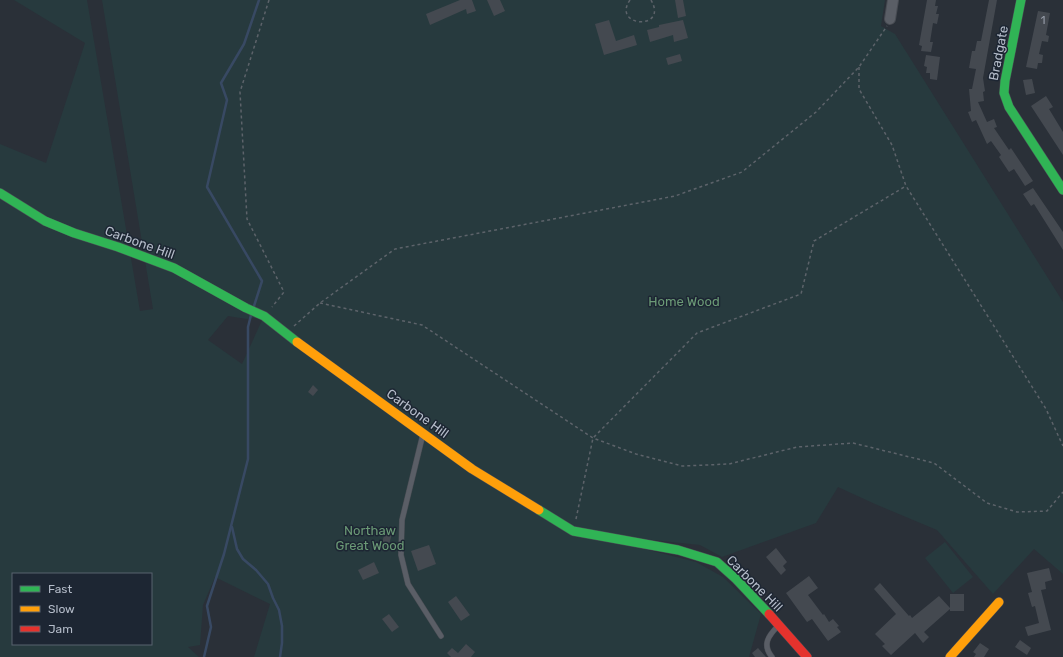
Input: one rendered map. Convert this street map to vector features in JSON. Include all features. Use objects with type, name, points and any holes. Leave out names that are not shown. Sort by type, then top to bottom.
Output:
[{"type":"street","points":[[890,19],[893,0]]},
{"type":"street","name":"Bradgate","points":[[1021,0],[1004,93],[1009,107],[1063,190]]},
{"type":"street","name":"Carbone Hill","points":[[0,193],[45,221],[74,233],[118,247],[174,268],[246,308],[261,314],[286,334],[472,469],[573,531],[678,550],[717,562],[736,579],[807,657]]},
{"type":"street","points":[[950,657],[999,602]]},
{"type":"lane","points":[[423,433],[402,520],[401,555],[408,584],[441,636]]},
{"type":"lane","points":[[772,657],[767,651],[766,643],[771,633],[779,625]]},
{"type":"path","points":[[261,314],[284,292],[247,219],[240,92],[269,0]]},
{"type":"path","points":[[630,0],[627,7],[628,13],[632,20],[641,23],[648,21],[653,15],[654,5],[651,0]]},
{"type":"path","points":[[286,334],[320,303],[395,249],[675,196],[742,172],[816,112],[859,67],[886,30],[890,19]]},
{"type":"path","points":[[859,67],[859,89],[892,146],[906,186],[1046,410],[1063,446]]},
{"type":"path","points":[[573,531],[592,438],[697,333],[802,294],[814,241],[906,186]]},
{"type":"path","points":[[320,303],[422,325],[592,438],[636,454],[682,466],[729,464],[797,447],[853,443],[934,463],[988,503],[1017,512],[1047,511],[1063,492]]},
{"type":"green space","points":[[14,0],[87,0],[140,311],[153,309],[102,0],[885,0],[881,26],[895,34],[1063,302],[1063,574],[1034,549],[993,594],[937,530],[838,487],[816,523],[722,557],[700,545],[577,532],[696,562],[723,577],[761,614],[749,657],[254,657],[270,604],[215,577],[203,605],[200,645],[188,647],[199,657],[0,657],[0,144],[46,163],[85,43]],"holes":[[[228,316],[247,319],[264,316],[242,364],[208,340]]]},
{"type":"green space","points":[[945,542],[973,577],[953,593],[925,558]]},
{"type":"building","points":[[460,0],[472,0],[476,11],[467,14],[466,9],[430,25],[426,14]]},
{"type":"building","points":[[487,0],[500,0],[505,11],[494,16]]},
{"type":"building","points":[[675,0],[683,0],[686,16],[678,18]]},
{"type":"building","points":[[927,0],[936,0],[935,6],[938,6],[936,14],[939,14],[937,24],[933,23],[930,42],[933,42],[931,52],[921,51],[922,46],[919,45]]},
{"type":"building","points":[[989,0],[997,0],[983,78],[985,91],[983,92],[984,101],[978,102],[987,122],[994,119],[997,127],[994,128],[1009,150],[1011,148],[1033,181],[1025,186],[1014,169],[1009,172],[999,157],[1001,155],[991,141],[987,144],[976,120],[972,122],[968,112],[971,111],[969,89],[972,89],[976,69],[969,68],[972,51],[975,51],[977,41],[981,41]]},
{"type":"building","points":[[1038,11],[1050,13],[1046,35],[1049,36],[1048,42],[1042,41],[1039,54],[1043,55],[1042,63],[1038,63],[1037,69],[1026,67]]},
{"type":"building","points":[[609,20],[616,41],[634,35],[637,45],[604,55],[595,24]]},
{"type":"building","points":[[683,20],[688,38],[674,42],[673,35],[650,42],[647,30],[659,27],[659,25]]},
{"type":"building","points":[[680,54],[682,61],[668,65],[666,58]]},
{"type":"building","points":[[926,55],[940,57],[937,80],[930,79],[930,73],[926,73],[927,67],[924,66]]},
{"type":"building","points":[[1032,79],[1035,93],[1026,95],[1023,80]]},
{"type":"building","points":[[1046,96],[1053,107],[1049,109],[1063,132],[1063,155],[1031,106]]},
{"type":"building","points":[[1033,188],[1063,232],[1063,250],[1034,204],[1031,206],[1023,194]]},
{"type":"building","points":[[313,385],[318,390],[313,396],[308,392]]},
{"type":"building","points":[[385,532],[392,534],[388,548],[381,546]]},
{"type":"building","points":[[429,545],[436,564],[418,571],[411,551]]},
{"type":"building","points":[[776,548],[787,562],[783,566],[786,570],[781,575],[766,557]]},
{"type":"building","points":[[374,562],[379,573],[363,580],[358,570]]},
{"type":"building","points":[[1049,568],[1052,580],[1045,582],[1046,589],[1041,590],[1051,630],[1028,636],[1025,627],[1039,623],[1035,606],[1032,607],[1028,593],[1032,592],[1027,573]]},
{"type":"building","points":[[809,576],[818,588],[808,595],[829,622],[833,619],[839,626],[837,627],[841,632],[828,641],[812,619],[807,622],[786,593]]},
{"type":"building","points":[[880,583],[912,618],[939,596],[950,608],[950,594],[964,594],[964,611],[950,611],[950,609],[924,632],[929,637],[923,643],[915,633],[891,655],[882,646],[885,644],[875,634],[896,614],[874,589]]},
{"type":"building","points":[[456,596],[470,615],[461,621],[448,602]]},
{"type":"building","points":[[389,614],[399,627],[392,632],[382,619]]},
{"type":"building","points":[[1020,640],[1031,648],[1027,655],[1015,647]]},
{"type":"building","points":[[980,643],[989,649],[984,657],[974,657],[976,654],[973,652]]},
{"type":"building","points":[[466,644],[475,652],[471,657],[451,657],[447,653],[452,648],[458,653]]},
{"type":"building","points":[[758,648],[766,657],[755,657],[752,653]]},
{"type":"waterway","points":[[254,306],[262,281],[207,187],[227,100],[221,83],[244,44],[259,0]]},
{"type":"waterway","points":[[204,657],[211,627],[207,606],[224,554],[248,459],[248,327],[251,315]]},
{"type":"waterway","points":[[232,527],[237,549],[243,559],[256,570],[268,584],[279,610],[282,626],[280,657]]},
{"type":"traffic: fast","points":[[1021,0],[1004,93],[1009,107],[1063,190]]},
{"type":"traffic: fast","points":[[0,193],[45,221],[74,233],[118,247],[174,268],[246,308],[264,316],[297,342]]},
{"type":"traffic: fast","points":[[539,510],[573,531],[678,550],[717,562],[736,579],[769,614]]},
{"type":"traffic: slow","points":[[297,342],[472,469],[539,510]]},
{"type":"traffic: slow","points":[[950,657],[999,602]]},
{"type":"traffic: jam","points":[[769,614],[807,657]]},
{"type":"park label","name":"Home Wood","points":[[684,301]]},
{"type":"park label","name":"Northaw Great Wood","points":[[370,538]]}]
